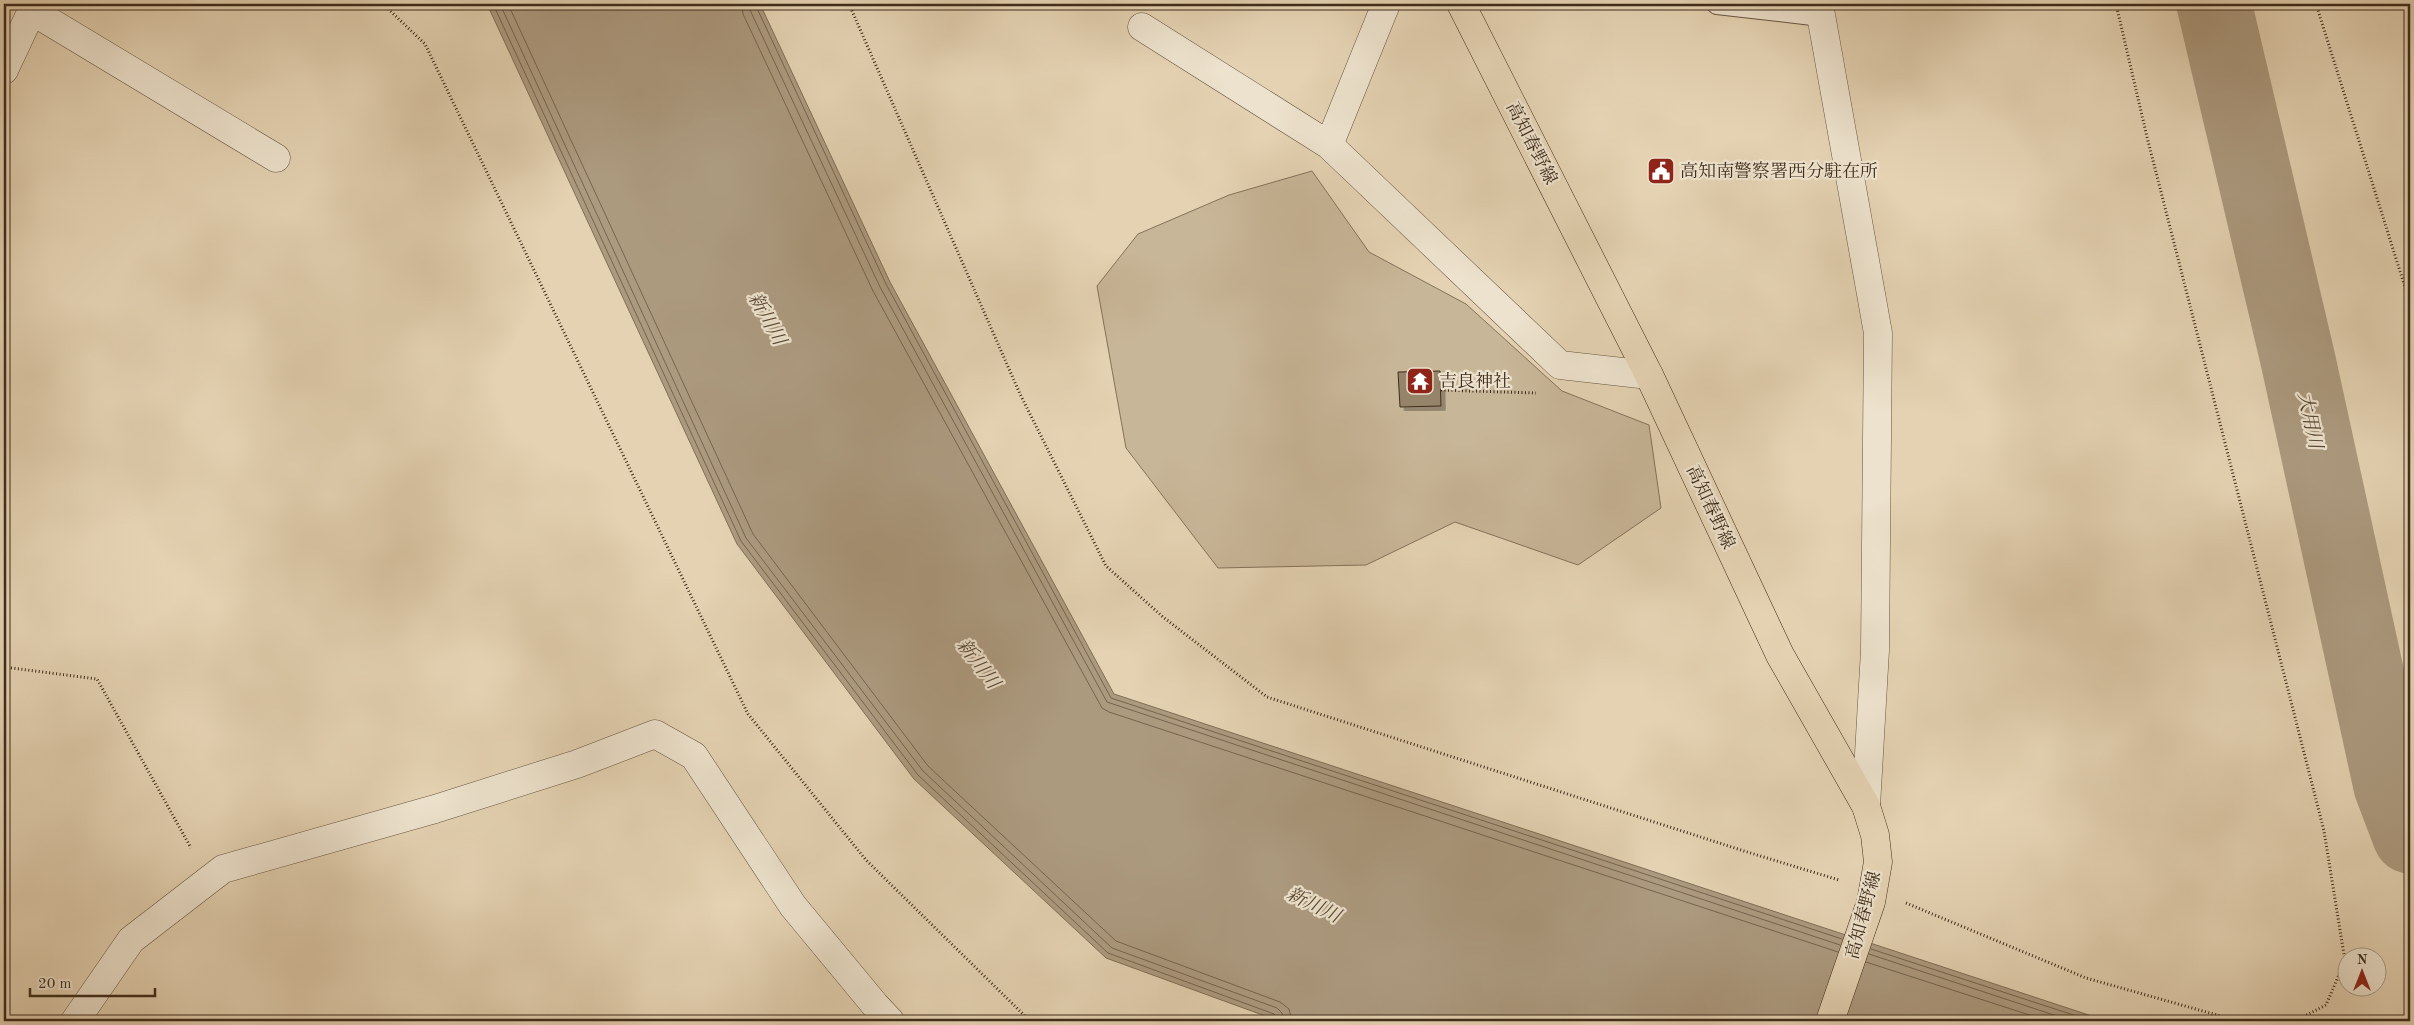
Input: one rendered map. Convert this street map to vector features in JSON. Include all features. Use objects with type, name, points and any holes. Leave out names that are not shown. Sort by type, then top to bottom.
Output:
[{"type":"main road","name":"高知春野線","points":[[1461,4],[1649,375],[1780,655],[1866,806],[1875,835],[1878,862],[1872,896],[1830,1021]]},
{"type":"street","points":[[1329,145],[1386,4]]},
{"type":"street","points":[[4,70],[33,7],[276,158]]},
{"type":"street","points":[[1820,10],[1878,333],[1875,650],[1866,806]]},
{"type":"street","points":[[1142,27],[1329,145],[1560,365],[1649,375]]},
{"type":"street","points":[[75,1021],[131,940],[223,869],[435,809],[577,764],[655,734],[694,756],[793,906],[890,1021]]},
{"type":"lane","points":[[1717,4],[1820,10]]},
{"type":"path","points":[[383,4],[425,44],[748,714],[866,860],[1026,1016],[1038,1021]]},
{"type":"path","points":[[849,4],[1020,394],[1106,566],[1162,617],[1267,697],[1744,852],[1872,896],[2086,978],[2238,1021]]},
{"type":"path","points":[[2116,4],[2150,147],[2324,831],[2345,961],[2326,1005],[2295,1021]]},
{"type":"path","points":[[2316,4],[2410,303]]},
{"type":"path","points":[[4,667],[97,679],[208,880]]},
{"type":"shaded area","points":[[1312,171],[1369,252],[1466,304],[1562,391],[1649,425],[1661,508],[1578,565],[1455,522],[1366,565],[1218,568],[1126,448],[1097,286],[1138,234],[1229,195]]},
{"type":"water","name":"新川川","points":[[487,4],[760,4],[890,282],[1114,694],[2107,1021],[1279,1021],[1106,958],[914,779],[737,544]]},
{"type":"building","name":"吉良神社","points":[[1440,371],[1441,406],[1400,407],[1398,372]]},
{"type":"waterway","name":"大用川","points":[[2214,4],[2298,360],[2391,786],[2410,836]]},
{"type":"place","name":"高知南警察署西分駐在所","points":[[1661,171]]},
{"type":"place","name":"吉良神社","points":[[1420,381]]}]
